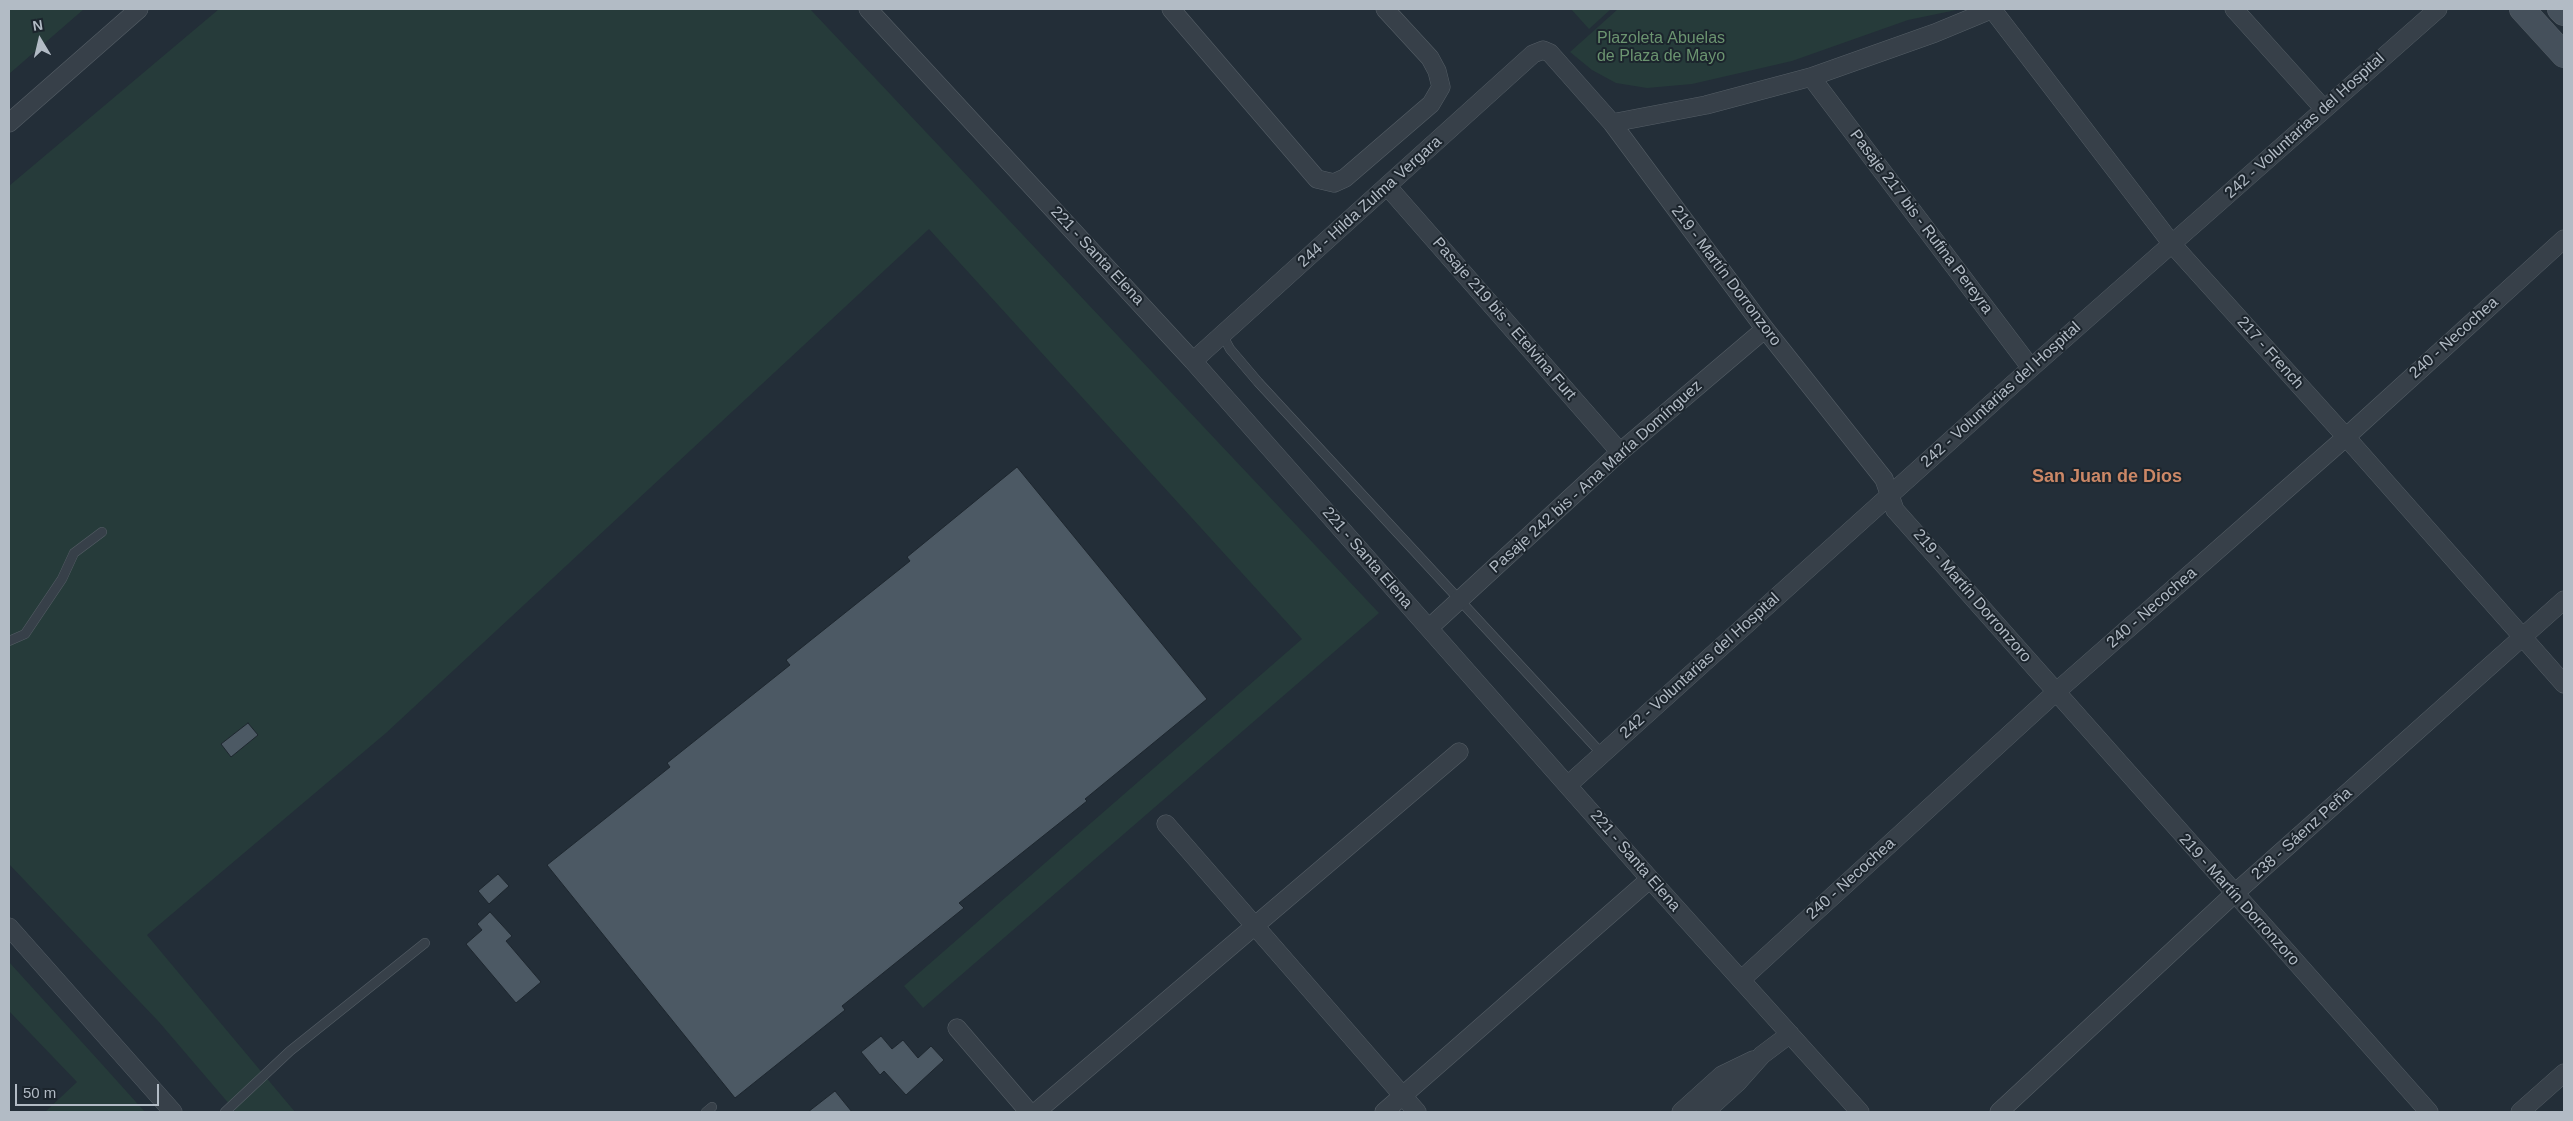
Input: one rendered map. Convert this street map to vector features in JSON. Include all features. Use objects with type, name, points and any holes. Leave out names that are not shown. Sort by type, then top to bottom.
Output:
[{"type":"street","points":[[9,123],[139,9]]},
{"type":"street","name":"221 - Santa Elena","points":[[868,9],[1193,361],[1650,879],[1860,1112]]},
{"type":"street","points":[[1171,9],[1317,179],[1334,183],[1345,178],[1430,104],[1440,87],[1437,71],[1430,58],[1385,9]]},
{"type":"street","points":[[1612,123],[1760,92],[1811,77],[1926,36],[1992,9]]},
{"type":"street","name":"217 - French","points":[[1992,9],[2172,244],[2346,437],[2564,684]]},
{"type":"street","points":[[2234,9],[2324,109]]},
{"type":"street","name":"242 - Voluntarias del Hospital","points":[[1568,785],[2031,368],[2438,9]]},
{"type":"street","points":[[2522,9],[2564,56]]},
{"type":"street","points":[[2560,9],[2564,13]]},
{"type":"street","name":"244 - Hilda Zulma Vergara","points":[[1193,361],[1221,333],[1388,187],[1533,54],[1543,50],[1550,53]]},
{"type":"street","name":"219 - Martín Dorronzoro","points":[[1550,53],[1612,123],[1765,329],[1884,479],[1896,510],[2429,1112]]},
{"type":"street","name":"Pasaje 217 bis - Rufina Pereyra","points":[[1811,77],[2031,368]]},
{"type":"street","name":"Pasaje 219 bis - Etelvina Furt","points":[[1388,187],[1620,452]]},
{"type":"street","name":"240 - Necochea","points":[[1742,980],[2056,692],[2346,437],[2564,239]]},
{"type":"street","name":"Pasaje 242 bis - Ana María Domínguez","points":[[1429,628],[1620,452],[1765,329]]},
{"type":"street","name":"238 - Sáenz Peña","points":[[1999,1112],[2234,894],[2564,600]]},
{"type":"street","points":[[1036,1112],[1459,752]]},
{"type":"street","points":[[1166,824],[1417,1112]]},
{"type":"street","points":[[1384,1112],[1650,879]]},
{"type":"street","points":[[9,928],[173,1112]]},
{"type":"street","points":[[957,1028],[1029,1112]]},
{"type":"street","points":[[1682,1112],[1722,1075],[1762,1055],[1790,1034]]},
{"type":"street","points":[[1705,1112],[1738,1082],[1762,1055]]},
{"type":"street","points":[[2520,1112],[2564,1073]]},
{"type":"lane","points":[[1221,333],[1230,349],[1258,382],[1602,754]]},
{"type":"lane","points":[[9,641],[25,634],[62,579],[74,553],[102,532]]},
{"type":"lane","points":[[225,1112],[290,1051],[425,943]]},
{"type":"green space","points":[[9,9],[84,9],[9,74]]},
{"type":"green space","points":[[219,9],[810,9],[1379,613],[923,1008],[904,986],[1302,639],[929,229],[386,733],[147,935],[295,1112],[236,1112],[159,1022],[9,864],[9,186]]},
{"type":"green space","points":[[1571,9],[1611,9],[1589,29]]},
{"type":"green space","name":"Plazoleta Abuelas de Plaza de Mayo","points":[[1618,9],[1961,9],[1908,20],[1792,61],[1692,84],[1647,88],[1616,83],[1592,70],[1570,52]]},
{"type":"green space","points":[[9,962],[145,1112],[45,1112],[77,1082],[9,1011]]},
{"type":"building","points":[[1017,467],[1207,699],[1085,799],[1087,801],[959,903],[964,908],[842,1006],[845,1010],[735,1098],[547,865],[670,767],[667,763],[790,665],[786,660],[910,561],[907,557]]},
{"type":"building","points":[[248,723],[258,735],[231,757],[221,744]]},
{"type":"building","points":[[498,874],[509,886],[489,904],[478,891]]},
{"type":"building","points":[[490,912],[512,936],[506,941],[541,982],[516,1003],[466,944],[482,930],[477,924]]},
{"type":"building","points":[[881,1036],[892,1049],[903,1040],[918,1058],[931,1046],[944,1060],[906,1095],[884,1071],[880,1075],[861,1052]]},
{"type":"building","points":[[835,1091],[852,1112],[808,1112]]},
{"type":"district","name":"San Juan de Dios","points":[[2107,477]]}]
